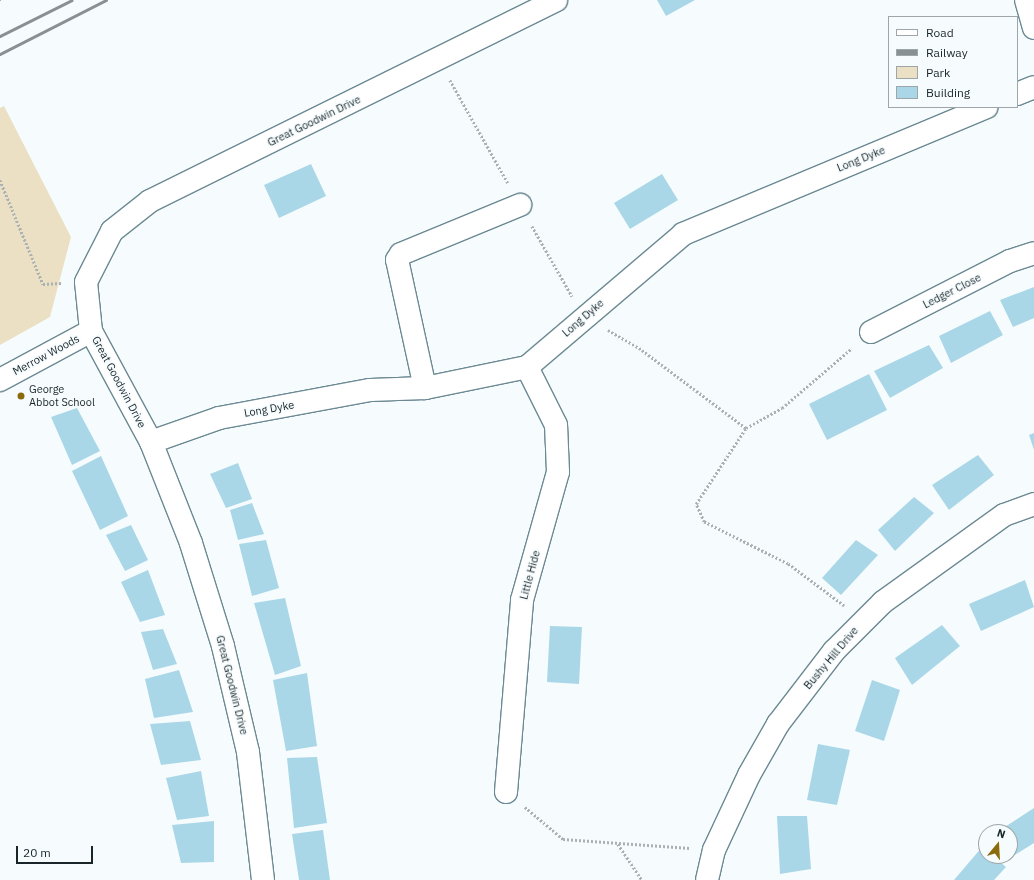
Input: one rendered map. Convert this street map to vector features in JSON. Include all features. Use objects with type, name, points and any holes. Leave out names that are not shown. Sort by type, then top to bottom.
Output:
[{"type":"street","name":"Great Goodwin Drive","points":[[263,880],[248,752],[223,646],[191,543],[151,442],[91,331],[86,282],[112,231],[150,201],[556,0]]},
{"type":"street","points":[[1026,0],[1034,28]]},
{"type":"street","points":[[1018,94],[1034,87]]},
{"type":"street","name":"Long Dyke","points":[[151,442],[219,418],[370,390],[425,388],[527,367],[583,317],[683,234],[984,108]]},
{"type":"street","points":[[425,388],[398,260],[401,254],[520,205]]},
{"type":"street","name":"Ledger Close","points":[[871,332],[1010,261],[1034,253]]},
{"type":"street","name":"Merrow Woods","points":[[0,380],[91,331]]},
{"type":"street","name":"Little Hide","points":[[506,792],[522,600],[558,472],[556,425],[527,367]]},
{"type":"street","name":"Bushy Hill Drive","points":[[707,880],[714,850],[778,724],[834,651],[863,621],[1004,515],[1034,504]]},
{"type":"path","points":[[1,183],[43,284],[86,282]]},
{"type":"path","points":[[583,317],[642,350],[746,428]]},
{"type":"path","points":[[863,621],[788,564],[704,522],[697,512],[696,504],[746,428],[782,408],[871,332]]},
{"type":"path","points":[[506,792],[563,839],[714,850]]},
{"type":"path","points":[[618,843],[642,880]]},
{"type":"green space","points":[[4,106],[71,237],[50,317],[0,345],[0,108]]},
{"type":"building","points":[[657,0],[695,0],[666,16]]},
{"type":"building","points":[[311,164],[326,196],[279,218],[264,185]]},
{"type":"building","points":[[662,174],[678,200],[630,229],[614,203]]},
{"type":"building","points":[[1034,287],[1034,318],[1013,327],[1000,300]]},
{"type":"building","points":[[990,311],[1003,335],[951,363],[939,336]]},
{"type":"building","points":[[929,345],[943,368],[890,398],[874,371]]},
{"type":"building","points":[[869,374],[887,410],[827,440],[809,404]]},
{"type":"building","points":[[77,408],[100,451],[72,465],[51,417]]},
{"type":"building","points":[[1034,433],[1034,450],[1029,435]]},
{"type":"building","points":[[978,455],[994,475],[949,510],[932,485]]},
{"type":"building","points":[[101,456],[128,516],[100,530],[72,471]]},
{"type":"building","points":[[238,463],[252,499],[226,508],[210,474]]},
{"type":"building","points":[[914,497],[934,513],[895,551],[878,530]]},
{"type":"building","points":[[252,503],[264,534],[238,540],[230,510]]},
{"type":"building","points":[[131,525],[148,560],[125,571],[106,535]]},
{"type":"building","points":[[266,540],[279,588],[252,596],[239,544]]},
{"type":"building","points":[[856,540],[878,555],[841,595],[822,578]]},
{"type":"building","points":[[148,570],[165,615],[140,622],[121,582]]},
{"type":"building","points":[[1025,580],[1034,607],[981,631],[969,604]]},
{"type":"building","points":[[285,598],[301,666],[275,675],[254,603]]},
{"type":"building","points":[[942,625],[960,646],[912,685],[895,658]]},
{"type":"building","points":[[550,626],[582,627],[579,684],[547,682]]},
{"type":"building","points":[[163,629],[177,664],[153,670],[141,632]]},
{"type":"building","points":[[179,670],[193,712],[154,718],[145,679]]},
{"type":"building","points":[[307,673],[317,746],[286,751],[273,680]]},
{"type":"building","points":[[872,680],[900,690],[884,741],[855,731]]},
{"type":"building","points":[[190,721],[201,760],[161,765],[150,724]]},
{"type":"building","points":[[818,744],[850,750],[837,805],[807,800]]},
{"type":"building","points":[[317,757],[327,823],[294,828],[287,758]]},
{"type":"building","points":[[201,771],[209,816],[177,820],[166,778]]},
{"type":"building","points":[[1034,808],[1034,843],[1018,853],[1018,824],[1009,824]]},
{"type":"building","points":[[777,816],[807,816],[811,869],[780,874]]},
{"type":"building","points":[[214,821],[214,862],[181,863],[172,825]]},
{"type":"building","points":[[323,830],[330,880],[299,880],[292,834]]},
{"type":"building","points":[[978,852],[978,864],[1002,864],[1006,867],[994,880],[954,880]]},
{"type":"railway","points":[[0,36],[72,0]]},
{"type":"railway","points":[[0,54],[106,0]]},
{"type":"place","name":"George Abbot School","points":[[21,396]]}]
